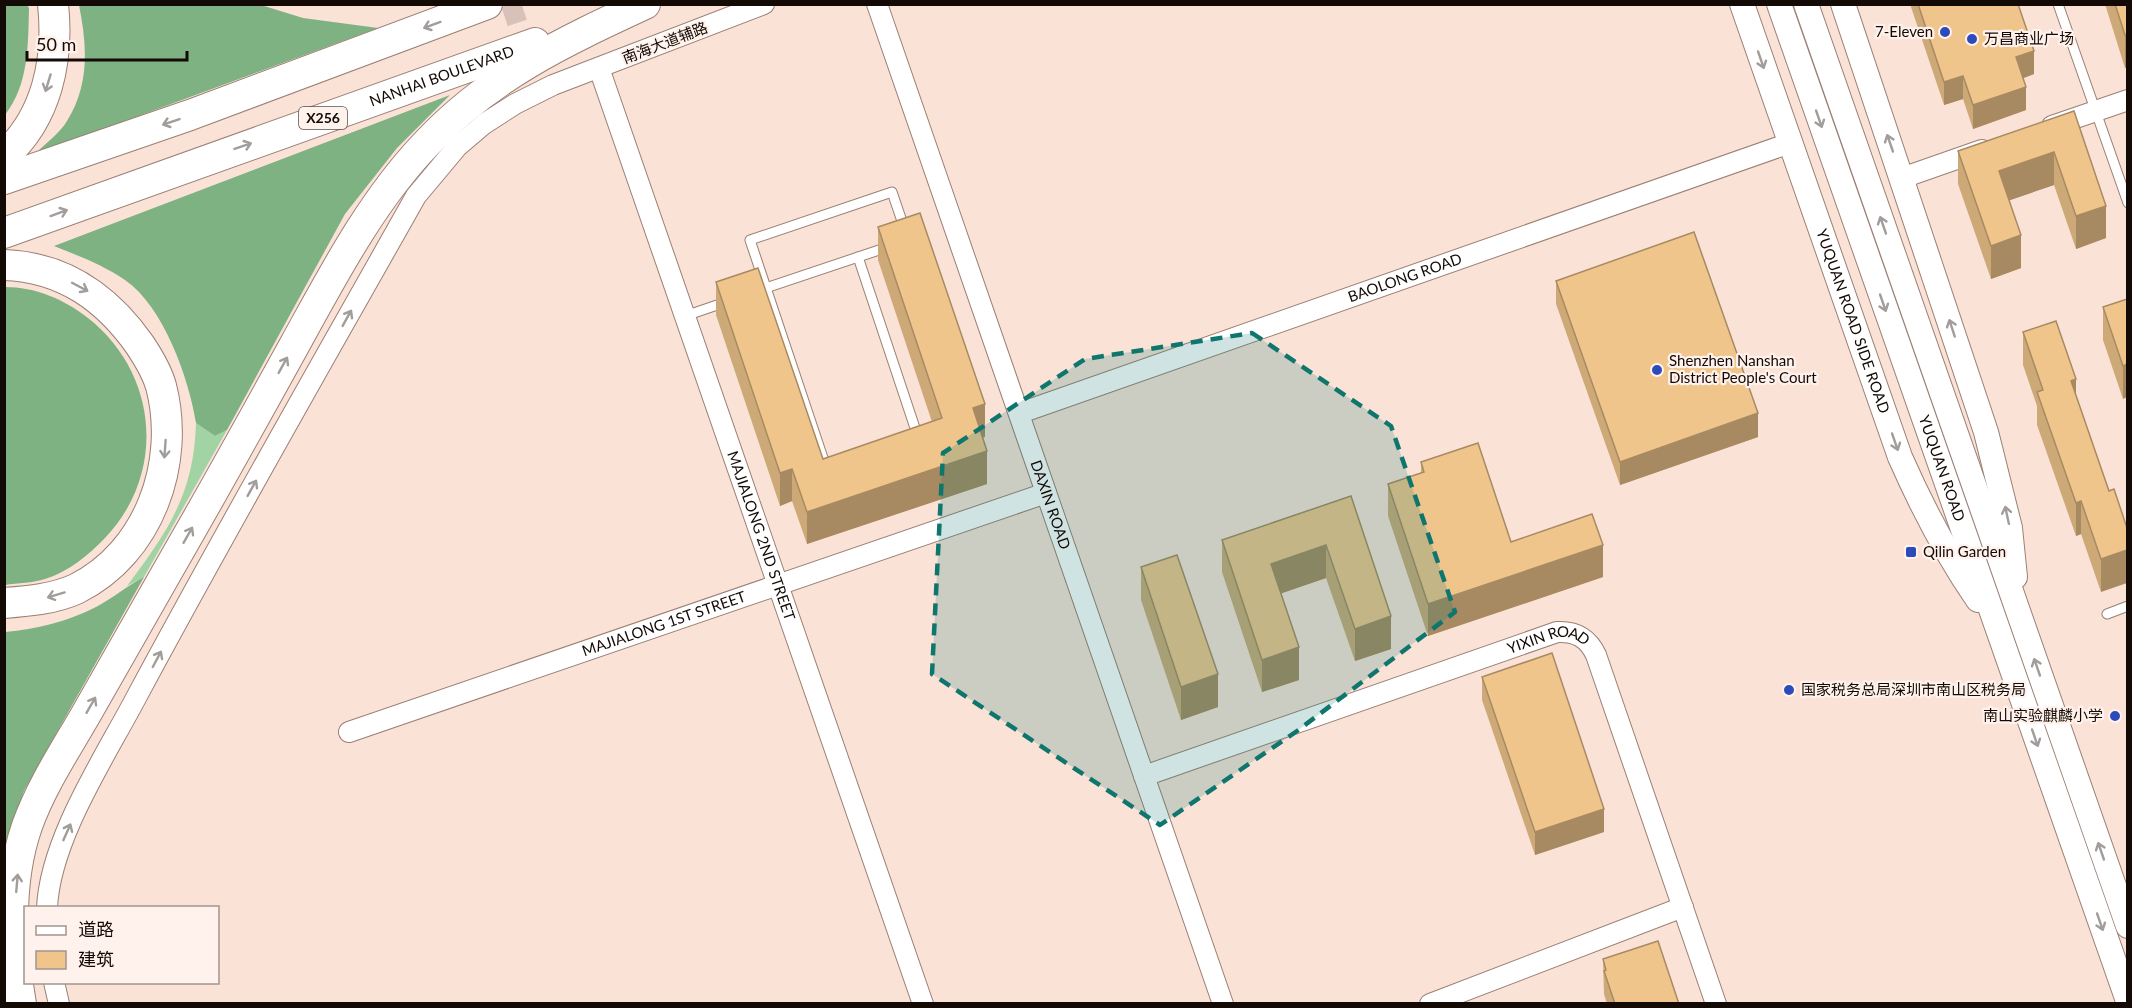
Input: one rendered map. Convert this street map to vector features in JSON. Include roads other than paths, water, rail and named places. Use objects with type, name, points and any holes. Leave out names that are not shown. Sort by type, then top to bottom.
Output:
[{"type":"main road","points":[[4,156],[28,129],[42,105],[48,85],[55,41],[53,4]]},
{"type":"main road","points":[[4,179],[190,115],[487,4]]},
{"type":"main road","points":[[21,1004],[15,971],[14,916],[18,869],[27,827],[63,754],[336,270],[404,168],[455,116],[489,87],[526,62],[644,4]]},
{"type":"main road","name":"NANHAI BOULEVARD","points":[[4,233],[199,161],[644,4]]},
{"type":"main road","points":[[4,265],[49,272],[81,286],[105,301],[126,325],[146,355],[160,384],[166,418],[165,453],[160,485],[146,520],[128,548],[104,572],[75,589],[42,600],[4,603]]},
{"type":"street","name":"南海大道辅路","points":[[46,906],[48,883],[58,854],[91,783],[166,643],[416,196],[464,141],[538,83],[599,68],[764,4]]},
{"type":"street","name":"DAXIN ROAD","points":[[877,4],[1223,1004]]},
{"type":"street","name":"YUQUAN ROAD SIDE ROAD","points":[[1742,4],[1900,457],[1930,522],[1958,572],[1995,623]]},
{"type":"street","name":"YUQUAN ROAD","points":[[1779,4],[2127,1001]]},
{"type":"street","name":"YUQUAN ROAD","points":[[1806,4],[2127,926]]},
{"type":"street","points":[[1843,4],[2000,481],[2010,528],[2019,615]]},
{"type":"street","name":"MAJIALONG 2ND STREET","points":[[599,68],[923,1004]]},
{"type":"street","points":[[2031,133],[2127,100]]},
{"type":"street","name":"BAOLONG ROAD","points":[[1020,413],[1790,143]]},
{"type":"street","points":[[1902,178],[1999,144]]},
{"type":"street","name":"MAJIALONG 1ST STREET","points":[[349,732],[1046,493]]},
{"type":"street","name":"YIXIN ROAD","points":[[1144,776],[1557,632],[1567,631],[1585,639],[1596,655],[1716,1004]]},
{"type":"street","points":[[1430,1004],[1683,907]]},
{"type":"street","points":[[54,984],[59,1004]]},
{"type":"lane","points":[[2058,4],[2127,203]]},
{"type":"lane","points":[[840,473],[830,476],[750,240],[892,192],[908,240]]},
{"type":"lane","points":[[746,295],[898,244]]},
{"type":"lane","points":[[858,257],[921,446],[911,449]]},
{"type":"lane","points":[[685,316],[736,298]]},
{"type":"lane","points":[[2107,614],[2127,606]]},
{"type":"tunnel","points":[[511,4],[528,55]]},
{"type":"place","name":"7-Eleven","points":[[1945,32]]},
{"type":"place","name":"万昌商业广场","points":[[1972,39]]},
{"type":"place","name":"Shenzhen Nanshan District People's Court","points":[[1657,370]]},
{"type":"place","name":"Qilin Garden","points":[[1911,552]]},
{"type":"place","name":"国家税务总局深圳市南山区税务局","points":[[1789,690]]},
{"type":"place","name":"南山实验麒麟小学","points":[[2115,716]]}]
